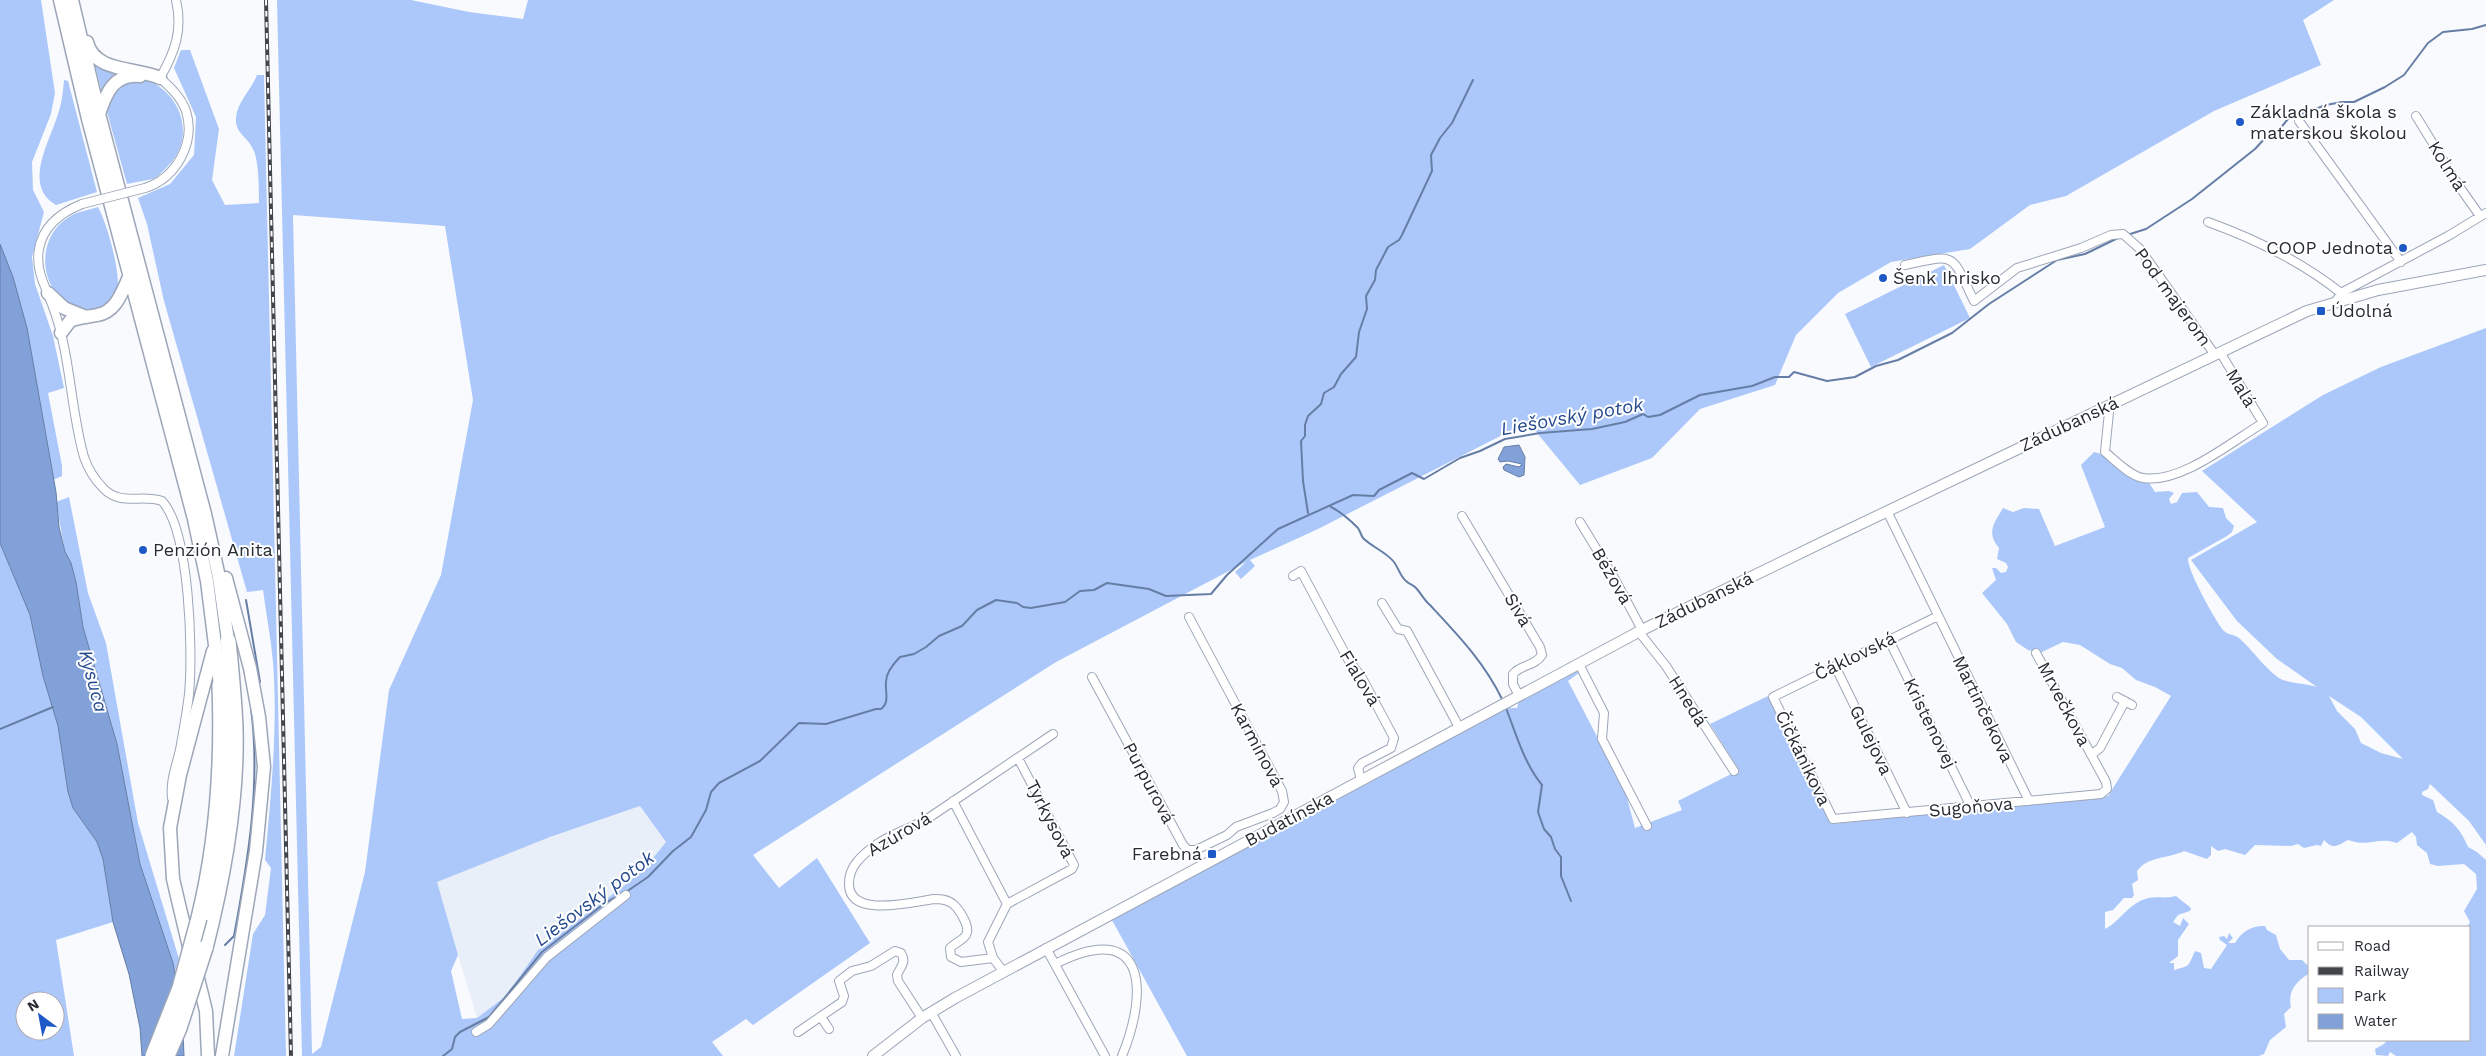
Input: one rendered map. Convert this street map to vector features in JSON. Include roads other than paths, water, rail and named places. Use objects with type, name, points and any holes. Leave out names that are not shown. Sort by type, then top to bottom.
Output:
[{"type":"highway","points":[[167,1056],[179,1028],[205,948],[215,907],[227,840],[234,775],[235,730],[222,642]]},
{"type":"highway","points":[[153,1056],[180,988],[200,918],[215,840],[221,775],[220,685]]},
{"type":"main road","points":[[60,0],[88,119],[194,519],[222,642],[173,804],[170,838],[173,879],[178,904],[205,1004],[208,1056]]},
{"type":"main road","points":[[73,6],[82,22],[88,46],[93,56],[115,67],[147,72],[160,78]]},
{"type":"main road","points":[[73,6],[99,114],[211,542],[222,642],[220,685]]},
{"type":"main road","points":[[99,114],[105,96],[112,85],[123,77],[136,75],[160,78]]},
{"type":"main road","points":[[61,333],[70,321],[99,315],[109,310],[120,297],[129,277]]},
{"type":"main road","points":[[48,294],[64,308],[86,317]]},
{"type":"main road","points":[[211,542],[220,550],[250,668],[259,716],[264,767],[256,851],[222,1056]]},
{"type":"street","points":[[173,804],[170,787],[180,750],[189,693],[190,638],[184,561],[167,506],[162,501],[114,497],[99,483],[84,458],[61,333],[48,294],[41,280],[38,263],[39,247],[45,232],[56,218],[67,210],[82,204],[153,185],[165,177],[183,155],[189,129],[186,112],[174,91],[160,78],[177,45],[180,30],[176,0]]},
{"type":"street","name":"Kolmá","points":[[2416,116],[2461,189],[2483,214]]},
{"type":"street","points":[[2299,120],[2401,262]]},
{"type":"street","name":"Zádubanská","points":[[1643,630],[2338,297],[2483,214]]},
{"type":"street","points":[[2208,222],[2241,234],[2310,270],[2338,297],[2486,270]]},
{"type":"street","name":"Pod majerom","points":[[1905,265],[1942,256],[1956,263],[1974,301],[2017,268],[2081,248],[2111,235],[2125,236],[2140,249],[2218,353]]},
{"type":"street","name":"Malá","points":[[2108,406],[2105,452],[2121,466],[2142,478],[2172,476],[2263,423],[2218,353]]},
{"type":"street","name":"Martinčekova","points":[[1888,511],[2029,801]]},
{"type":"street","name":"Sivá","points":[[1462,516],[1540,647],[1542,655],[1538,662],[1520,668],[1513,674],[1513,684],[1519,696]]},
{"type":"street","name":"Béžová","points":[[1580,522],[1643,630]]},
{"type":"street","name":"Fialová","points":[[1293,576],[1301,571],[1349,661],[1361,676],[1394,738],[1391,748],[1362,763],[1358,768],[1361,780]]},
{"type":"street","points":[[1382,603],[1398,629],[1406,631],[1415,626]]},
{"type":"street","name":"Čáklovská","points":[[1773,697],[1938,616]]},
{"type":"street","name":"Karmínová","points":[[1189,617],[1282,791],[1284,802],[1280,809],[1236,827],[1227,835]]},
{"type":"street","name":"Budatínska","points":[[873,1056],[922,1018],[1003,971],[1643,630]]},
{"type":"street","name":"Hnedá","points":[[1643,630],[1734,771]]},
{"type":"street","points":[[1406,631],[1459,727]]},
{"type":"street","name":"Kristenovej","points":[[1889,640],[1971,807]]},
{"type":"street","name":"Mrvečkova","points":[[2036,653],[2106,782],[2107,789]]},
{"type":"street","points":[[1579,664],[1604,713],[1602,739],[1647,826]]},
{"type":"street","name":"Gulejova","points":[[1835,666],[1907,813]]},
{"type":"street","name":"Purpurová","points":[[1092,677],[1183,845],[1188,850],[1196,850],[1227,835]]},
{"type":"street","name":"Čičkánikova","points":[[1773,697],[1833,819]]},
{"type":"street","name":"Mrvečkova","points":[[2091,755],[2100,748],[2125,701]]},
{"type":"street","name":"Tyrkysová","points":[[953,801],[1053,734]]},
{"type":"street","name":"Tyrkysová","points":[[1007,904],[1072,870],[1074,865],[1018,758]]},
{"type":"street","name":"Sugoňova","points":[[1833,819],[2101,794],[2107,789]]},
{"type":"street","points":[[953,801],[1007,904],[988,942],[993,958],[1003,971]]},
{"type":"street","name":"Azúrová","points":[[953,801],[916,826],[874,846],[854,866],[849,880],[849,887],[856,900],[868,906],[934,899],[948,901],[954,904],[967,928],[966,936],[950,948],[951,957],[961,962],[993,958]]},
{"type":"street","points":[[1227,835],[1234,848]]},
{"type":"street","points":[[476,1032],[490,1024],[547,957],[626,895]]},
{"type":"street","points":[[1046,948],[1104,1056]]},
{"type":"street","points":[[1055,964],[1071,956],[1100,948],[1112,948],[1125,955],[1136,974],[1137,984],[1135,1017],[1122,1056]]},
{"type":"street","points":[[798,1032],[842,1002],[844,996],[839,985],[841,978],[852,971],[871,966],[895,951],[901,953],[904,958],[903,966],[897,975],[898,981],[922,1018]]},
{"type":"street","points":[[932,1012],[956,1056]]},
{"type":"street","points":[[821,1017],[829,1030]]},
{"type":"water","name":"Kysuca","points":[[0,244],[13,277],[27,328],[56,492],[59,527],[65,552],[71,563],[76,582],[83,627],[117,744],[140,864],[173,963],[182,1008],[184,1056],[142,1056],[140,1028],[129,974],[113,922],[103,859],[97,842],[73,808],[68,792],[58,726],[43,676],[30,615],[0,543]]},
{"type":"water","points":[[1519,445],[1525,457],[1524,475],[1519,477],[1504,470],[1503,467],[1506,464],[1519,467],[1522,464],[1508,461],[1500,462],[1498,459],[1504,447]]},
{"type":"waterway","name":"Liešovský potok","points":[[2127,235],[2146,229],[2192,199],[2255,149],[2266,137],[2279,130],[2288,119],[2326,105],[2354,102],[2385,87],[2404,75],[2428,43],[2443,32],[2472,29],[2486,25]]},
{"type":"waterway","points":[[1308,513],[1303,481],[1301,441],[1305,436],[1305,425],[1308,416],[1321,404],[1324,393],[1334,387],[1341,374],[1356,357],[1359,332],[1367,309],[1366,296],[1375,280],[1376,270],[1388,247],[1399,240],[1402,235],[1432,171],[1431,155],[1440,138],[1452,123],[1473,80]]},
{"type":"waterway","name":"Liešovský potok","points":[[626,892],[648,877],[673,851],[691,837],[706,810],[711,792],[719,783],[760,761],[799,723],[826,724],[881,709],[886,700],[887,675],[900,657],[914,654],[939,636],[962,626],[977,610],[996,600],[1017,603],[1023,607],[1031,608],[1065,602],[1080,591],[1094,590],[1107,583],[1149,589],[1166,596],[1211,594],[1227,575],[1278,529],[1353,495],[1374,496],[1379,490],[1412,473],[1424,479],[1460,458],[1505,439],[1540,433],[1592,429],[1625,422],[1643,414],[1648,417],[1660,415],[1700,395],[1752,386],[1775,377],[1789,377],[1794,372],[1827,381],[1855,377],[1876,366],[1898,360],[1952,333],[1989,304],[2057,260],[2085,254],[2120,237]]},
{"type":"waterway","points":[[1331,507],[1355,525],[1363,538],[1394,562],[1404,579],[1415,587],[1470,650],[1488,674],[1503,701]]},
{"type":"waterway","points":[[246,600],[260,682]]},
{"type":"waterway","points":[[0,729],[53,707]]},
{"type":"waterway","points":[[225,945],[234,936],[252,822],[255,765],[251,708]]},
{"type":"waterway","points":[[1506,708],[1525,758],[1542,785],[1538,812],[1544,829],[1551,837],[1555,849],[1561,857],[1561,876],[1571,901]]},
{"type":"waterway","name":"Liešovský potok","points":[[443,1056],[452,1049],[455,1037],[460,1032],[489,1017],[542,952],[605,903],[621,894]]},
{"type":"railway","points":[[266,0],[291,1056]]},
{"type":"place","name":"Základná škola s materskou školou","points":[[2240,122]]},
{"type":"place","name":"COOP Jednota","points":[[2403,248]]},
{"type":"place","name":"Šenk Ihrisko","points":[[1883,278]]},
{"type":"place","name":"Údolná","points":[[2321,311]]},
{"type":"place","name":"Penzión Anita","points":[[143,550]]},
{"type":"place","name":"Farebná","points":[[1212,854]]}]
